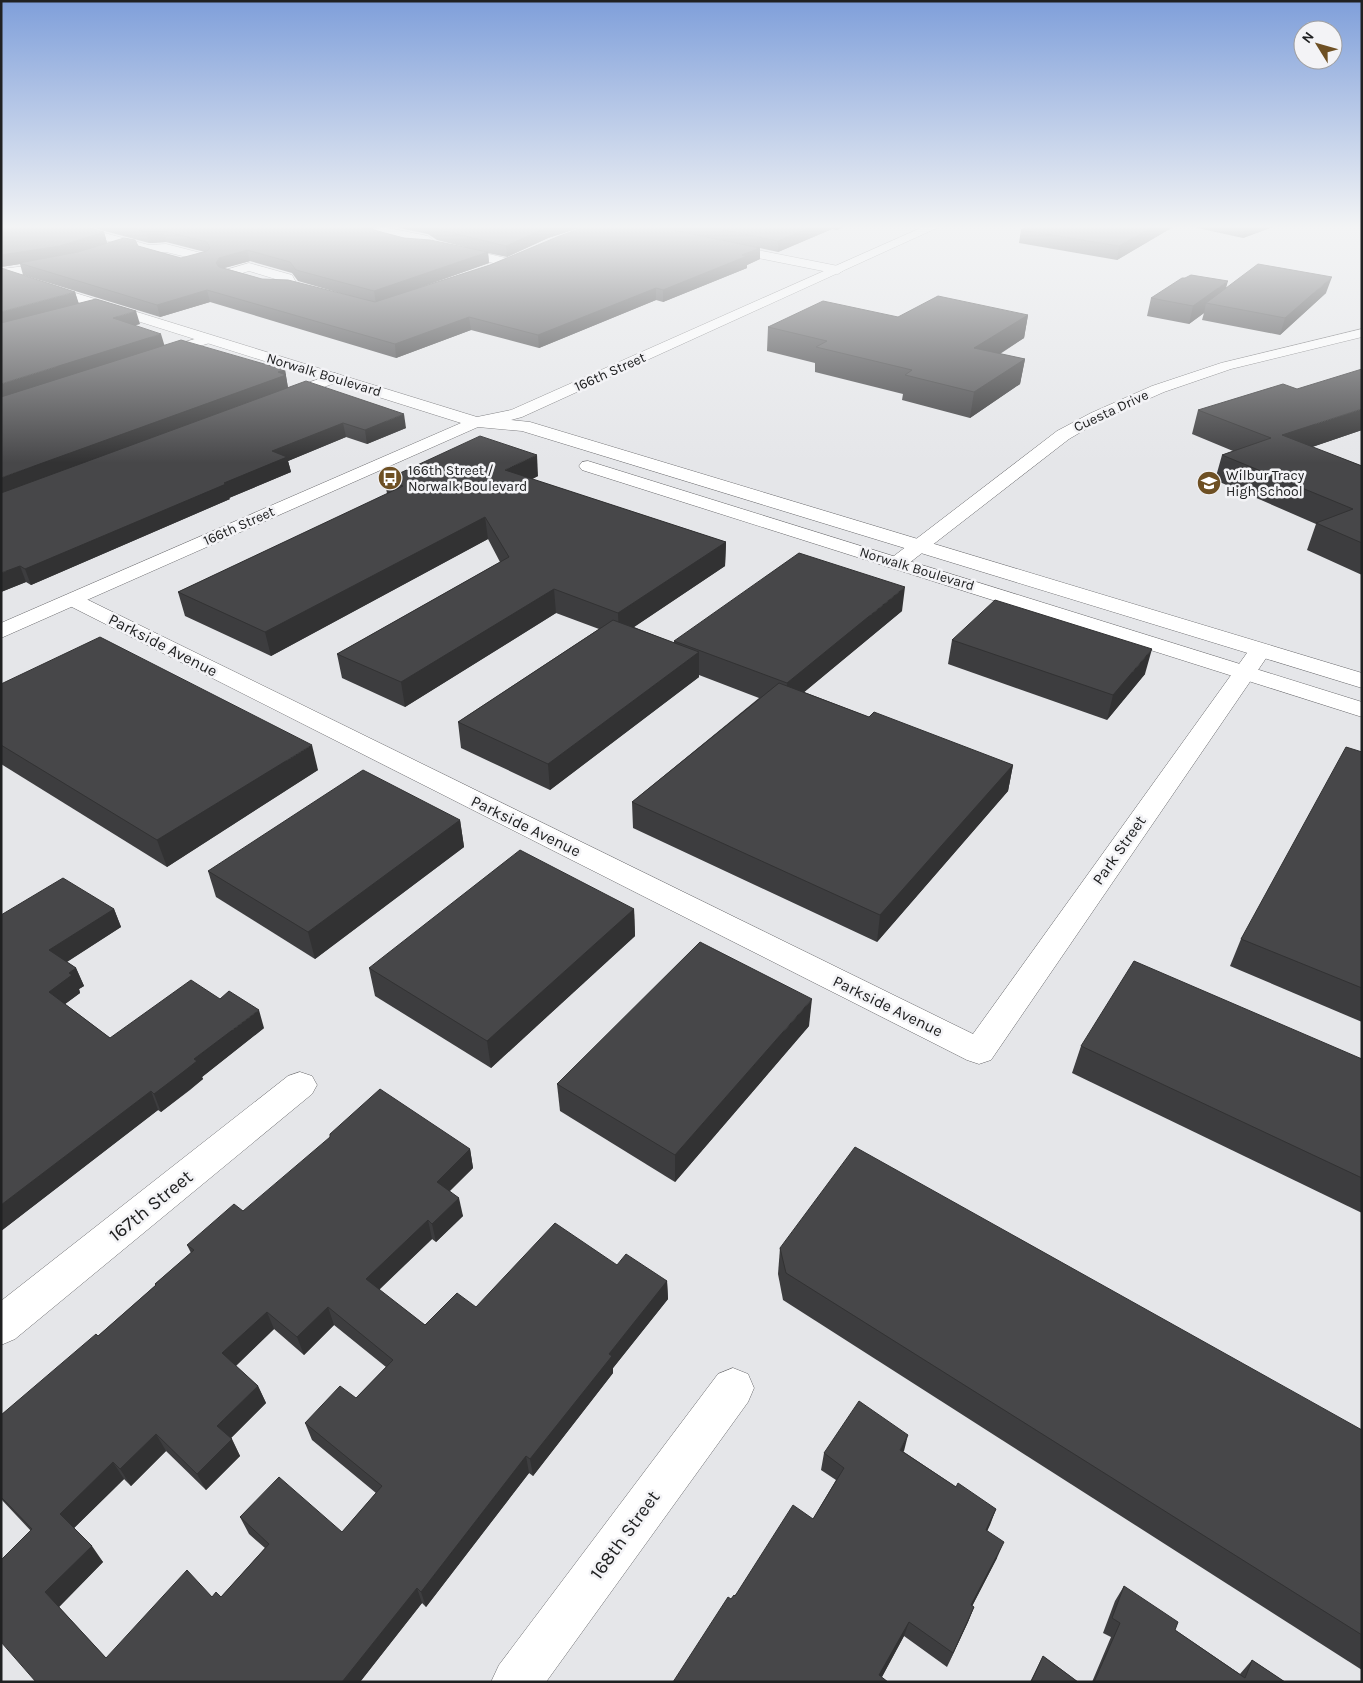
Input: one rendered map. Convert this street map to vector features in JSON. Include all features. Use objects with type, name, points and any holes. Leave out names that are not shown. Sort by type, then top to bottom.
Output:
[{"type":"street","points":[[71,312],[96,306]]},
{"type":"street","name":"Norwalk Boulevard","points":[[100,306],[476,422],[524,426],[1362,681]]},
{"type":"street","name":"166th Street","points":[[1,631],[476,422],[516,414],[747,306]]},
{"type":"street","name":"Cuesta Drive","points":[[897,563],[1063,434],[1097,416],[1158,389],[1226,366],[1362,333]]},
{"type":"street","points":[[144,360],[208,339]]},
{"type":"street","points":[[264,405],[335,378]]},
{"type":"street","name":"166th Street","points":[[476,422],[490,406],[507,399]]},
{"type":"street","name":"Norwalk Boulevard","points":[[476,422],[500,438],[518,444]]},
{"type":"street","name":"Norwalk Boulevard","points":[[572,461],[1362,710]]},
{"type":"street","name":"Parkside Avenue","points":[[73,600],[979,1051]]},
{"type":"street","name":"Park Street","points":[[979,1051],[1260,650]]},
{"type":"street","name":"167th Street","points":[[1,1326],[300,1086]]},
{"type":"street","name":"168th Street","points":[[516,1682],[733,1388]]},
{"type":"building","points":[[1,306],[25,306],[1,312]]},
{"type":"building","points":[[70,306],[118,306],[136,311],[113,318],[161,334],[1,384],[1,323]]},
{"type":"building","points":[[261,306],[612,306],[538,335],[469,317],[395,344]]},
{"type":"building","points":[[813,306],[844,306],[898,317],[920,306],[983,306],[1028,315],[974,348],[1025,359],[974,392],[905,375],[912,370],[816,347],[827,341],[768,327]]},
{"type":"building","points":[[1219,306],[1299,306],[1285,318]]},
{"type":"building","points":[[181,340],[285,370],[278,372],[286,375],[1,478],[1,397]]},
{"type":"building","points":[[1362,369],[1362,409],[1282,435],[1362,466],[1362,543],[1316,523],[1353,509],[1222,455],[1271,438],[1198,410],[1283,384],[1297,389]]},
{"type":"building","points":[[306,381],[404,414],[365,430],[343,423],[272,451],[287,457],[25,569],[20,566],[1,573],[1,493]]},
{"type":"building","points":[[480,436],[537,455],[505,470],[726,542],[618,613],[554,589],[401,682],[337,654],[509,557],[485,517],[265,632],[178,592],[403,486],[385,480]]},
{"type":"building","points":[[799,553],[905,587],[787,683],[674,641]]},
{"type":"building","points":[[995,600],[1152,649],[1113,695],[952,640]]},
{"type":"building","points":[[613,620],[699,652],[548,764],[458,722]]},
{"type":"building","points":[[100,637],[312,745],[157,840],[1,745],[1,684]]},
{"type":"building","points":[[779,683],[869,717],[874,712],[1013,765],[880,915],[632,802]]},
{"type":"building","points":[[1346,747],[1362,752],[1362,988],[1241,939]]},
{"type":"building","points":[[363,770],[460,820],[308,932],[208,871]]},
{"type":"building","points":[[520,850],[634,909],[487,1041],[369,968]]},
{"type":"building","points":[[63,878],[114,909],[49,950],[76,968],[69,973],[72,975],[49,992],[110,1038],[191,980],[220,999],[229,991],[259,1010],[194,1059],[197,1061],[154,1094],[151,1091],[1,1205],[1,915]]},
{"type":"building","points":[[700,942],[812,999],[675,1155],[557,1084]]},
{"type":"building","points":[[1134,961],[1362,1059],[1362,1178],[1081,1046]]},
{"type":"building","points":[[380,1089],[470,1149],[437,1182],[459,1198],[432,1224],[428,1220],[366,1279],[425,1325],[457,1293],[476,1307],[555,1223],[617,1265],[626,1254],[667,1281],[609,1354],[612,1356],[530,1459],[526,1456],[421,1592],[417,1588],[342,1682],[36,1682],[1,1642],[1,1560],[32,1529],[1,1497],[1,1415],[96,1334],[98,1336],[156,1285],[194,1250],[187,1245],[234,1204],[243,1211],[330,1137],[330,1134]],"holes":[[[328,1307],[393,1360],[356,1398],[340,1386],[305,1423],[382,1486],[342,1532],[279,1477],[240,1517],[269,1544],[221,1597],[216,1592],[212,1597],[187,1570],[106,1658],[45,1592],[92,1546],[60,1514],[113,1462],[120,1469],[156,1434],[197,1474],[232,1439],[217,1426],[258,1386],[222,1353],[267,1312],[297,1337]]]},
{"type":"building","points":[[855,1147],[1362,1430],[1362,1635],[786,1273],[780,1248]]},
{"type":"building","points":[[859,1401],[908,1435],[900,1450],[956,1487],[958,1483],[996,1509],[986,1530],[1004,1542],[971,1605],[974,1607],[953,1653],[909,1622],[879,1675],[888,1682],[673,1682],[728,1597],[731,1599],[735,1596],[793,1505],[813,1519],[844,1468],[824,1453]]},
{"type":"building","points":[[1124,1586],[1178,1622],[1175,1630],[1245,1678],[1252,1660],[1285,1682],[1094,1682],[1120,1623],[1112,1618]]},
{"type":"building","points":[[1043,1656],[1078,1682],[1031,1682]]},
{"type":"place","name":"166th Street / Norwalk Boulevard","points":[[390,478]]},
{"type":"place","name":"Wilbur Tracy High School","points":[[1209,483]]}]
